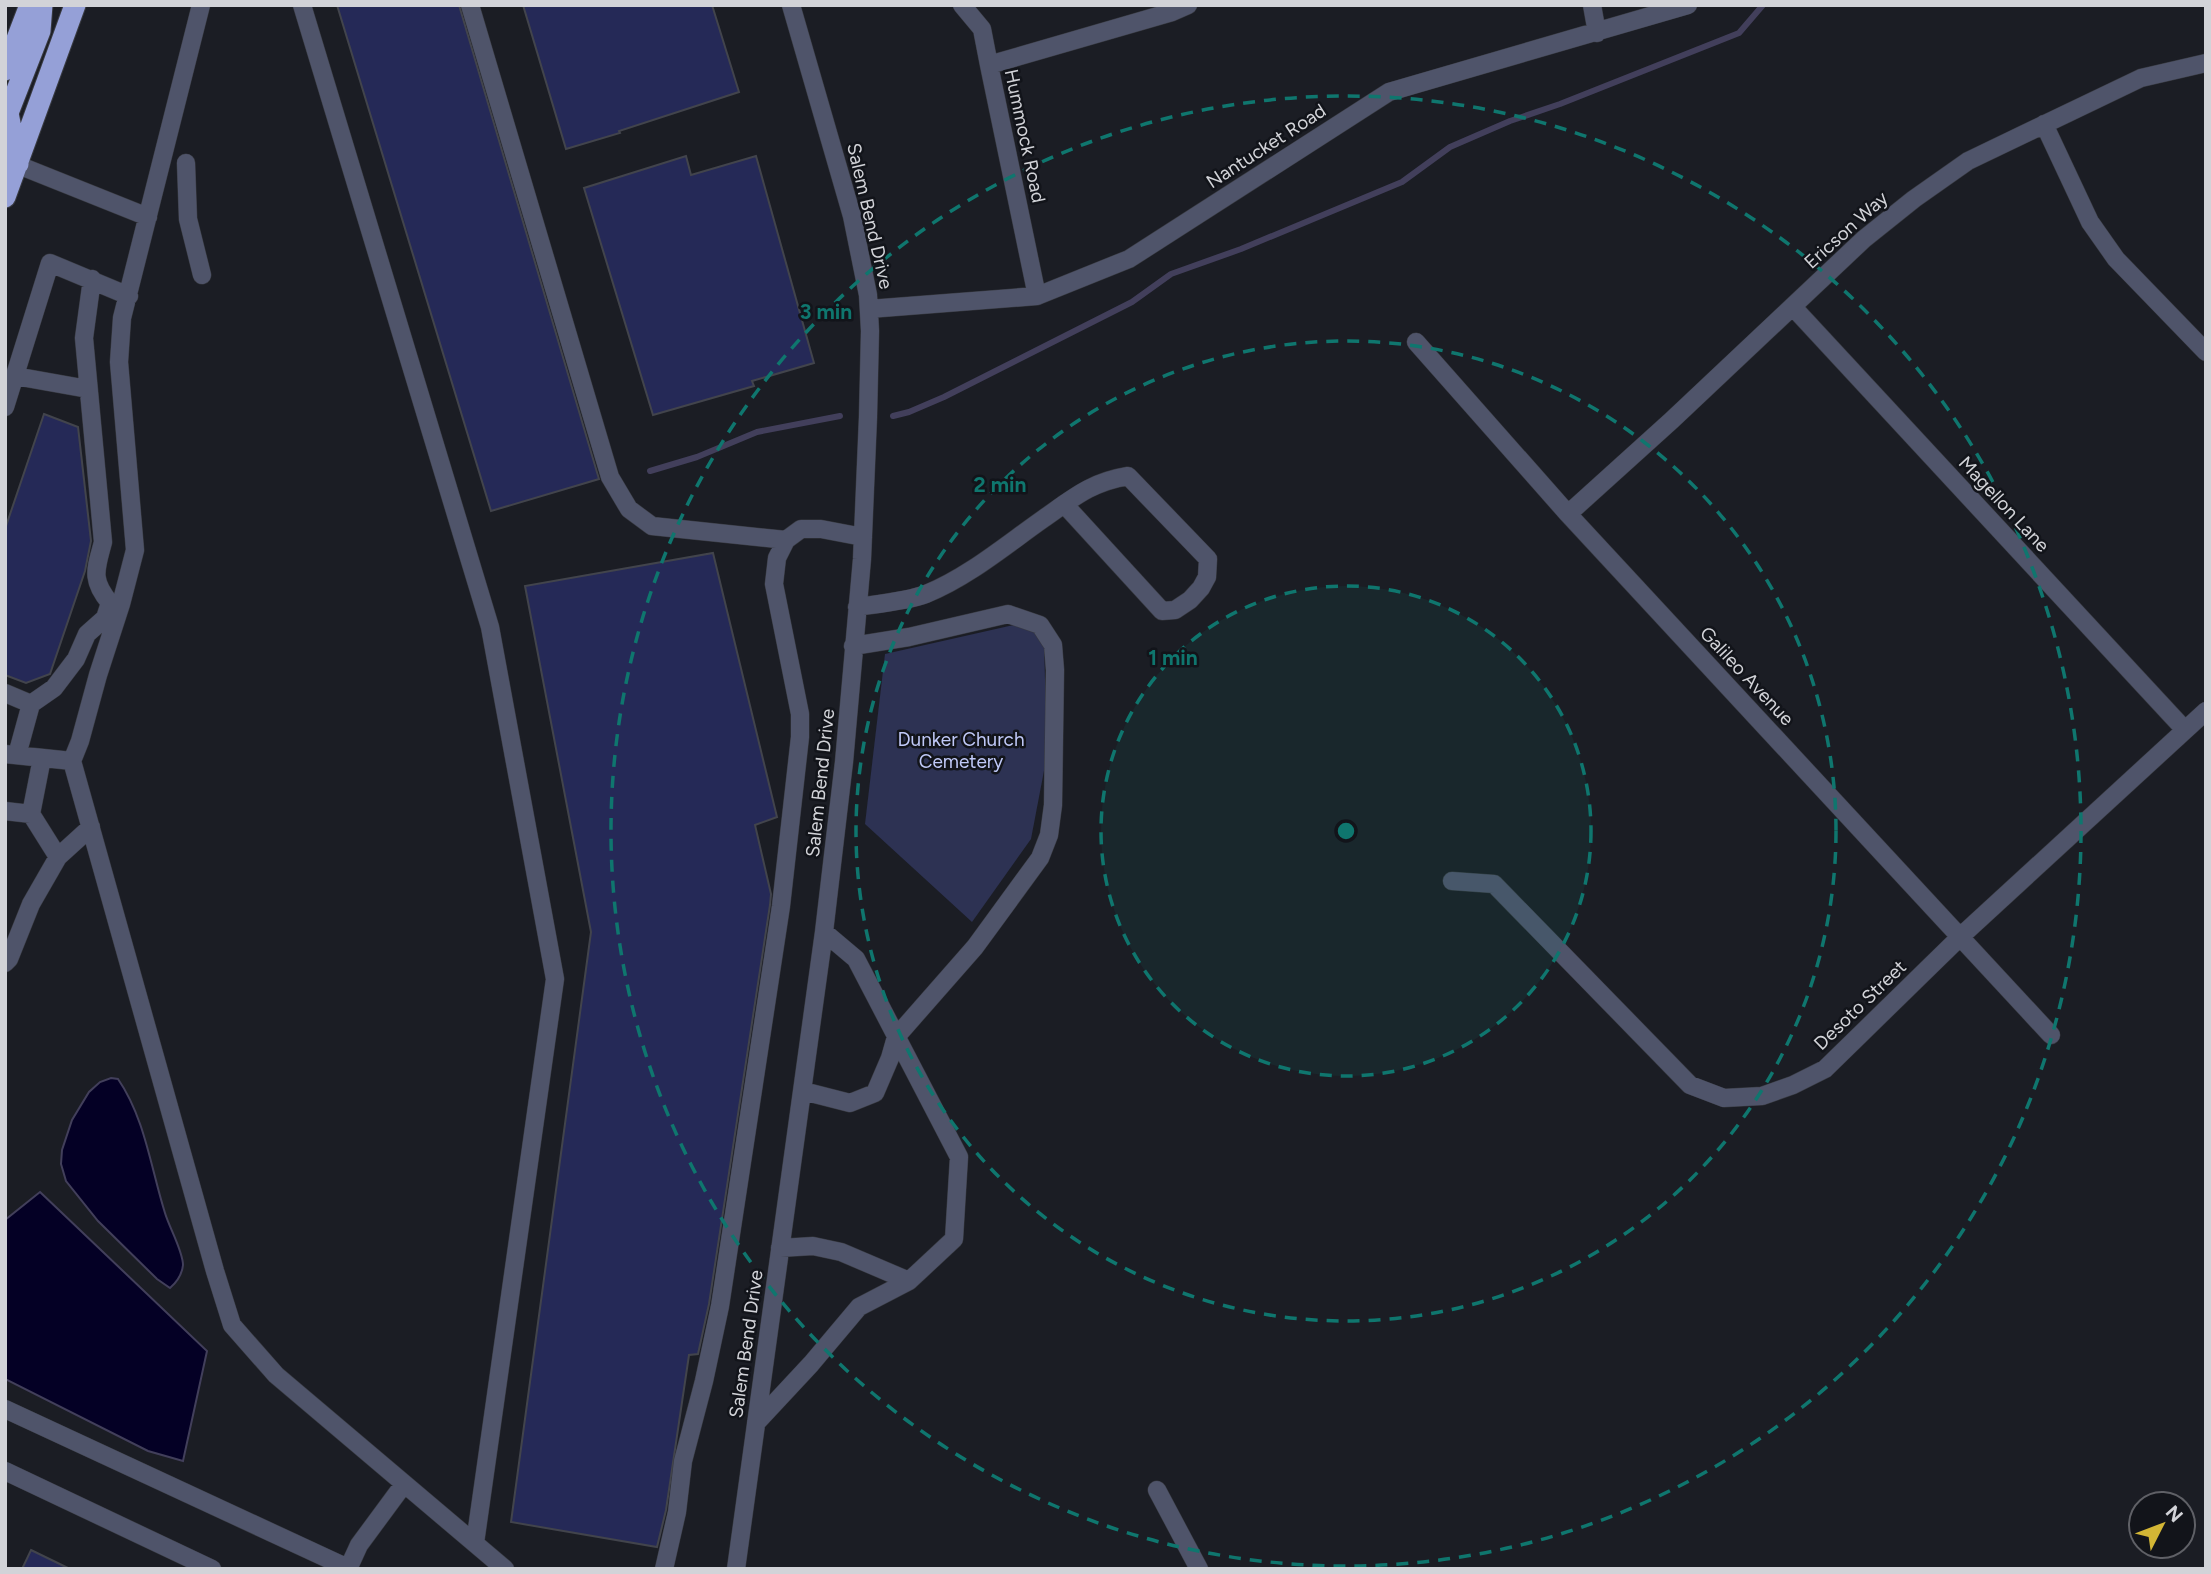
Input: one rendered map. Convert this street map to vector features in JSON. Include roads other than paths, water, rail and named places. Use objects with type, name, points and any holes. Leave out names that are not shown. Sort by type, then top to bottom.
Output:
[{"type":"highway","points":[[5,70],[30,5]]},
{"type":"highway","points":[[12,161],[8,113],[40,31],[42,5]]},
{"type":"highway","points":[[5,198],[12,161],[73,7]]},
{"type":"street","points":[[72,761],[11,754],[31,704],[54,688],[76,659],[87,634],[110,619],[121,604],[135,550],[120,362],[122,318],[201,5]]},
{"type":"street","points":[[302,5],[490,627],[555,979],[475,1543]]},
{"type":"street","points":[[470,5],[610,477],[629,509],[652,526],[786,540]]},
{"type":"street","name":"Salem Bend Drive","points":[[736,1569],[824,932],[844,762],[863,537],[869,309],[852,216],[791,5]]},
{"type":"street","points":[[962,5],[982,29],[989,65]]},
{"type":"street","name":"Hummock Road","points":[[1038,296],[989,65],[1188,5]]},
{"type":"street","points":[[1592,5],[1597,33]]},
{"type":"street","name":"Nantucket Road","points":[[869,309],[1038,296],[1129,260],[1389,92],[1688,5]]},
{"type":"street","name":"Ericson Way","points":[[1568,514],[1864,239],[1914,198],[1968,162],[2141,78],[2206,64]]},
{"type":"street","points":[[2044,124],[2090,222],[2116,259],[2206,352]]},
{"type":"street","points":[[12,161],[148,217]]},
{"type":"street","points":[[186,163],[188,219],[202,275]]},
{"type":"street","points":[[5,407],[50,263],[129,296]]},
{"type":"street","points":[[92,279],[83,338],[103,541],[94,573],[99,590],[110,603],[110,619],[80,741],[72,761],[232,1325],[276,1375],[505,1569]]},
{"type":"street","name":"Magellon Lane","points":[[1793,307],[2185,730]]},
{"type":"street","name":"Galileo Avenue","points":[[1416,342],[1568,514],[2051,1035]]},
{"type":"street","points":[[15,376],[88,388]]},
{"type":"street","points":[[857,607],[924,595],[976,567],[1065,503],[1085,489],[1106,480],[1128,476],[1208,559],[1207,577],[1201,588],[1175,610],[1162,611],[1065,503]]},
{"type":"street","points":[[664,1569],[677,1511],[683,1461],[720,1306],[781,906],[800,737],[800,713],[774,584],[777,558],[786,540],[801,530],[821,529],[863,537]]},
{"type":"street","points":[[803,1091],[850,1103],[875,1093],[890,1058],[895,1037],[975,947],[1040,858],[1049,835],[1053,805],[1053,645],[1040,625],[1008,614],[909,637],[853,646]]},
{"type":"street","points":[[5,694],[31,704]]},
{"type":"street","name":"Desoto Street","points":[[1452,881],[1494,884],[1690,1085],[1724,1098],[1762,1096],[1793,1085],[1825,1069],[1961,937],[2206,711]]},
{"type":"street","points":[[42,758],[31,814],[58,858]]},
{"type":"street","points":[[5,811],[31,814]]},
{"type":"street","points":[[5,963],[31,904],[58,858],[91,827]]},
{"type":"street","points":[[756,1423],[859,1307],[909,1281],[954,1239],[959,1157],[856,959],[824,932]]},
{"type":"street","points":[[780,1248],[813,1245],[841,1252],[909,1281]]},
{"type":"street","points":[[5,1409],[349,1568],[359,1545],[404,1484]]},
{"type":"street","points":[[7,1475],[177,1561],[212,1569]]},
{"type":"street","points":[[1157,1490],[1199,1569]]},
{"type":"waterway","points":[[893,416],[944,397],[1132,302],[1171,274],[1241,249],[1402,182],[1450,147],[1510,121],[1739,33],[1763,5]]},
{"type":"waterway","points":[[650,471],[697,457],[757,432],[840,416]]},
{"type":"park label","name":"Dunker Church Cemetery","points":[[961,750]]}]
